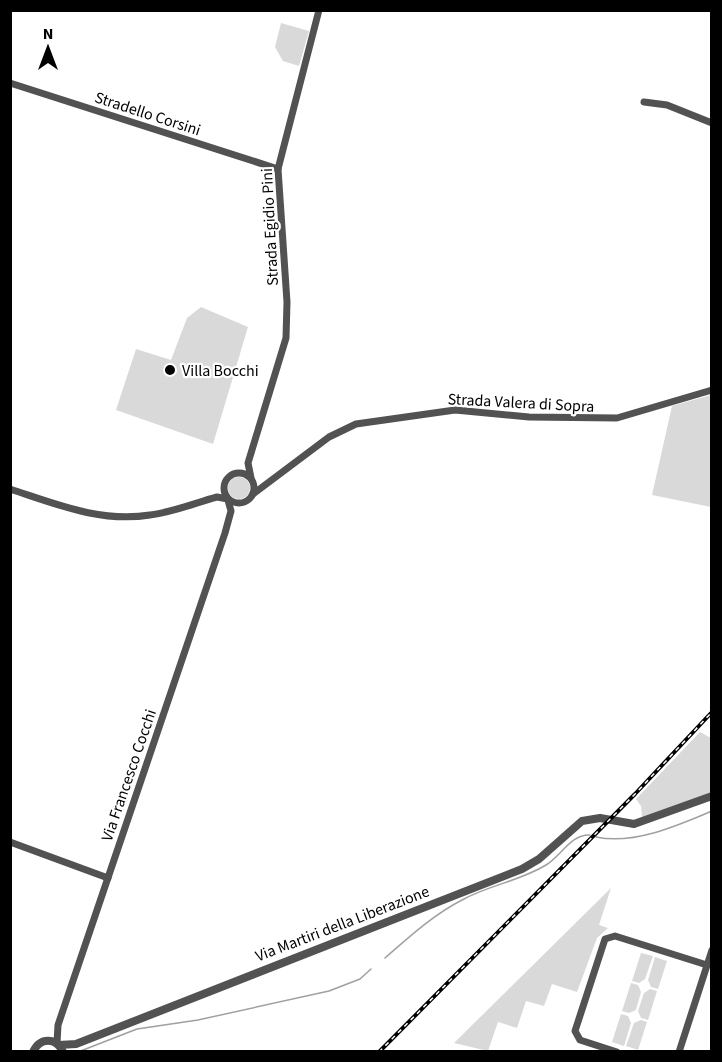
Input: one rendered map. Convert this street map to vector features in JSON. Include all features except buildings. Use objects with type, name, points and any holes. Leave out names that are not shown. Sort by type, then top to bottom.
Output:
[{"type":"street","name":"Strada Egidio Pini","points":[[251,478],[248,465],[282,354],[287,327],[278,169],[319,10]]},
{"type":"street","name":"Stradello Corsini","points":[[10,83],[278,169]]},
{"type":"street","points":[[644,102],[667,105],[711,123]]},
{"type":"street","name":"Strada Valera di Sopra","points":[[247,502],[253,494],[333,434],[361,423],[455,410],[529,417],[608,419],[628,416],[711,390]]},
{"type":"street","name":"Strada Egidio Pini","points":[[232,474],[242,466],[254,442]]},
{"type":"street","points":[[210,500],[232,474],[242,473],[260,482],[271,480]]},
{"type":"street","points":[[251,478],[253,494]]},
{"type":"street","points":[[225,482],[223,489],[228,499],[236,504],[247,502]]},
{"type":"street","points":[[10,489],[84,513],[119,517],[165,513],[210,500],[228,499]]},
{"type":"street","name":"Via Francesco Cocchi","points":[[35,1048],[57,1025],[224,534],[231,512],[228,499]]},
{"type":"street","name":"Via Francesco Cocchi","points":[[224,534],[240,507],[247,502]]},
{"type":"street","name":"Via Martiri della Liberazione","points":[[35,1048],[50,1040],[60,1047],[76,1044],[522,869],[539,859],[580,822],[594,818],[634,824],[711,796]]},
{"type":"street","points":[[10,842],[108,878]]},
{"type":"street","points":[[616,1052],[580,1040],[575,1034],[603,942],[608,937],[615,936],[707,965]]},
{"type":"street","points":[[679,1052],[711,950]]},
{"type":"street","name":"Via Francesco Cocchi","points":[[57,1025],[60,1047]]},
{"type":"street","name":"Via Martiri della Liberazione","points":[[68,1052],[76,1044]]},
{"type":"shaded area","points":[[281,23],[309,31],[299,66],[283,61],[275,47]]},
{"type":"shaded area","points":[[201,307],[248,327],[213,444],[116,410],[136,349],[171,360],[187,318]]},
{"type":"shaded area","points":[[711,395],[711,507],[652,495],[672,406]]},
{"type":"shaded area","points":[[239,477],[247,480],[250,488],[247,496],[239,499],[231,496],[228,488],[231,480]]},
{"type":"shaded area","points":[[700,732],[711,738],[711,792],[642,817],[641,806],[636,799]]},
{"type":"shaded area","points":[[611,888],[599,925],[608,928],[597,938],[577,992],[552,984],[544,1006],[526,1001],[517,1028],[498,1022],[488,1051],[454,1043]]},
{"type":"shaded area","points":[[641,953],[653,956],[645,979],[639,983],[632,981]]},
{"type":"shaded area","points":[[655,957],[667,961],[658,989],[651,987],[648,980]]},
{"type":"shaded area","points":[[631,983],[638,985],[641,992],[636,1010],[629,1013],[622,1011]]},
{"type":"shaded area","points":[[650,989],[657,991],[648,1020],[641,1018],[638,1011],[644,993]]},
{"type":"shaded area","points":[[621,1014],[628,1016],[631,1023],[624,1046],[612,1042]]},
{"type":"shaded area","points":[[641,1020],[647,1022],[638,1050],[626,1046],[634,1023]]},
{"type":"waterway","points":[[596,837],[625,838],[655,833],[712,811]]},
{"type":"waterway","points":[[385,958],[441,912],[483,890],[526,875],[546,865],[577,838],[590,835]]},
{"type":"waterway","points":[[78,1052],[137,1029],[198,1020],[329,991],[360,979],[371,969]]},
{"type":"railway","points":[[379,1052],[635,794],[712,712]]},
{"type":"place","name":"Villa Bocchi","points":[[170,370]]}]
